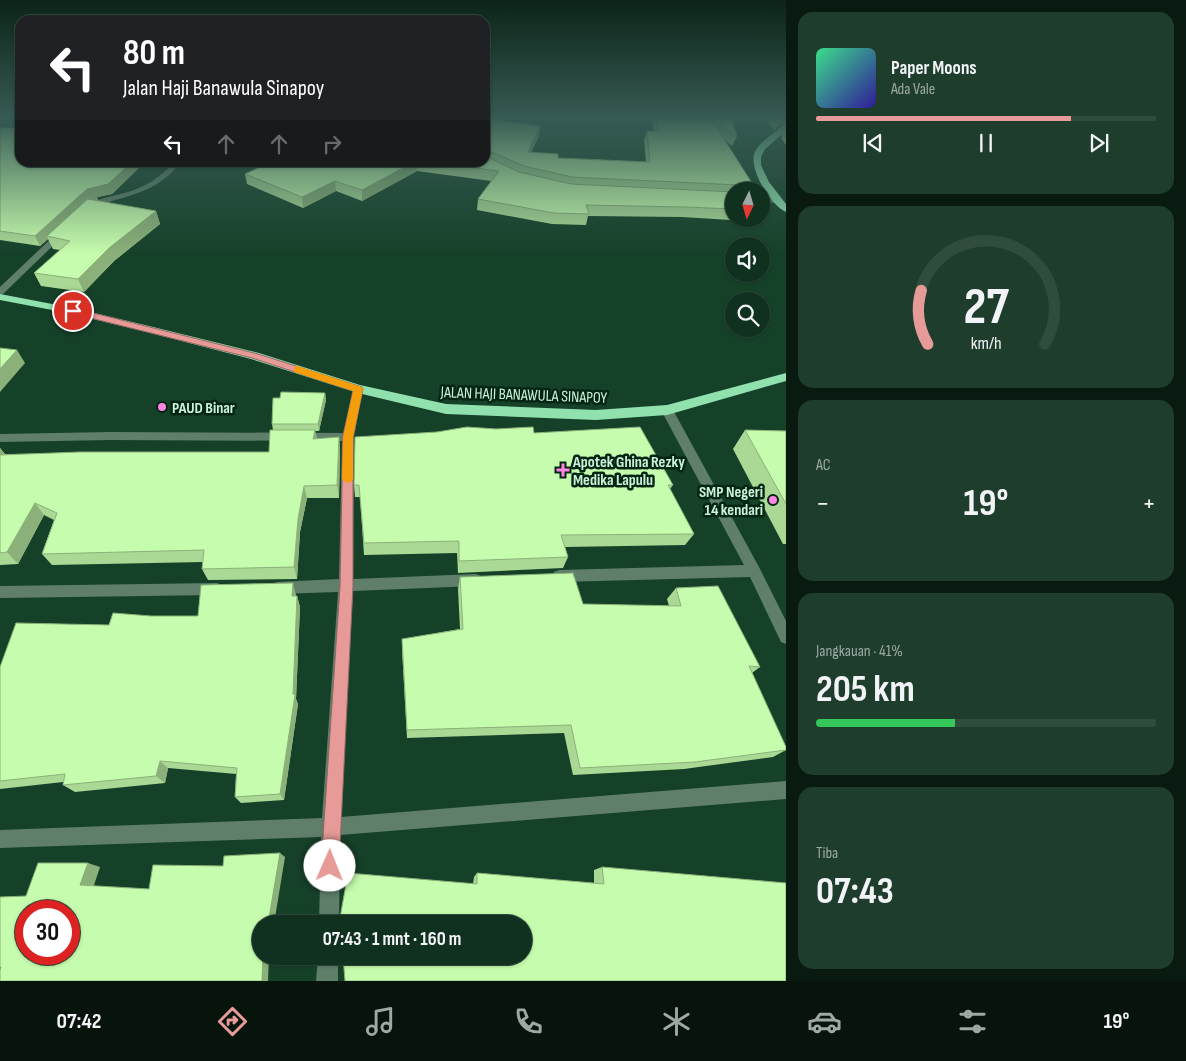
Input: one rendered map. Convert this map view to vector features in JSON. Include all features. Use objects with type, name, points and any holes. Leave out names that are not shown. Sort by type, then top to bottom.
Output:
[{"type":"highway","points":[[757,163],[761,174],[778,201],[786,209]]},
{"type":"highway","name":"JALAN HAJI BANAWULA SINAPOY","points":[[0,298],[73,311],[159,331],[255,356],[358,389],[446,409],[596,415],[667,410],[786,377]]},
{"type":"street","points":[[83,212],[95,202],[119,197],[161,182],[174,167]]},
{"type":"street","points":[[770,201],[778,201]]},
{"type":"street","points":[[0,292],[70,226]]},
{"type":"street","points":[[329,915],[331,827],[346,586],[348,437],[358,389]]},
{"type":"street","points":[[667,410],[754,571],[786,637]]},
{"type":"street","points":[[0,438],[110,436],[348,437]]},
{"type":"street","points":[[549,577],[754,571]]},
{"type":"street","points":[[259,588],[491,579]]},
{"type":"street","points":[[0,592],[230,588]]},
{"type":"street","points":[[0,840],[331,827],[786,790]]},
{"type":"street","points":[[327,981],[328,965]]},
{"type":"building","points":[[0,163],[15,163],[15,167],[127,167],[108,184],[87,189],[35,236],[0,231]]},
{"type":"building","points":[[490,163],[499,163],[519,172],[571,184],[725,192],[725,209],[586,205],[589,214],[554,213],[478,199],[499,171],[468,167],[490,167]]},
{"type":"building","points":[[517,163],[739,163],[751,182],[725,182],[725,184],[572,177]]},
{"type":"building","points":[[260,167],[405,167],[362,190],[335,181],[302,197],[245,174]]},
{"type":"building","points":[[95,193],[88,199],[156,211],[109,248],[78,279],[34,273],[70,241],[47,236],[93,194]]},
{"type":"building","points":[[0,348],[17,350],[0,369]]},
{"type":"building","points":[[281,392],[325,393],[318,424],[272,424],[273,398],[280,398]]},
{"type":"building","points":[[467,427],[496,429],[533,427],[534,433],[640,427],[673,485],[668,485],[694,534],[561,535],[568,557],[459,561],[459,541],[364,543],[359,485],[354,485],[355,437],[437,432]]},
{"type":"building","points":[[270,430],[315,430],[313,439],[339,437],[337,485],[304,486],[298,519],[294,567],[202,569],[204,550],[42,554],[57,513],[35,503],[7,552],[0,553],[0,455],[80,452],[269,452]]},
{"type":"building","points":[[745,430],[786,431],[786,504]]},
{"type":"building","points":[[573,573],[583,604],[681,606],[676,588],[718,586],[760,667],[749,666],[786,750],[695,762],[580,768],[571,725],[407,730],[402,639],[463,629],[460,577]]},
{"type":"building","points":[[293,583],[292,596],[297,596],[293,694],[295,695],[280,794],[235,797],[237,768],[160,761],[156,776],[63,785],[65,774],[0,781],[0,667],[16,623],[109,625],[113,613],[151,616],[198,616],[201,585]]},
{"type":"building","points":[[280,853],[270,915],[252,915],[252,965],[263,965],[262,981],[0,981],[0,897],[26,896],[38,863],[88,863],[80,885],[149,889],[153,865],[223,866],[224,856]]},
{"type":"building","points":[[602,867],[786,883],[786,981],[345,981],[344,965],[532,965],[532,915],[341,915],[348,873],[477,884],[477,873],[604,884]]},
{"type":"slow traffic","points":[[297,369],[358,389],[348,437],[347,479]]},
{"type":"place","name":"PAUD Binar","points":[[162,407]]},
{"type":"place","name":"Apotek Ghina Rezky Medika Lapulu","points":[[563,470]]},
{"type":"place","name":"SMP Negeri 14 kendari","points":[[773,500]]},
{"type":"route","points":[[73,311],[255,356],[358,389],[348,437],[346,586],[330,866]]}]
